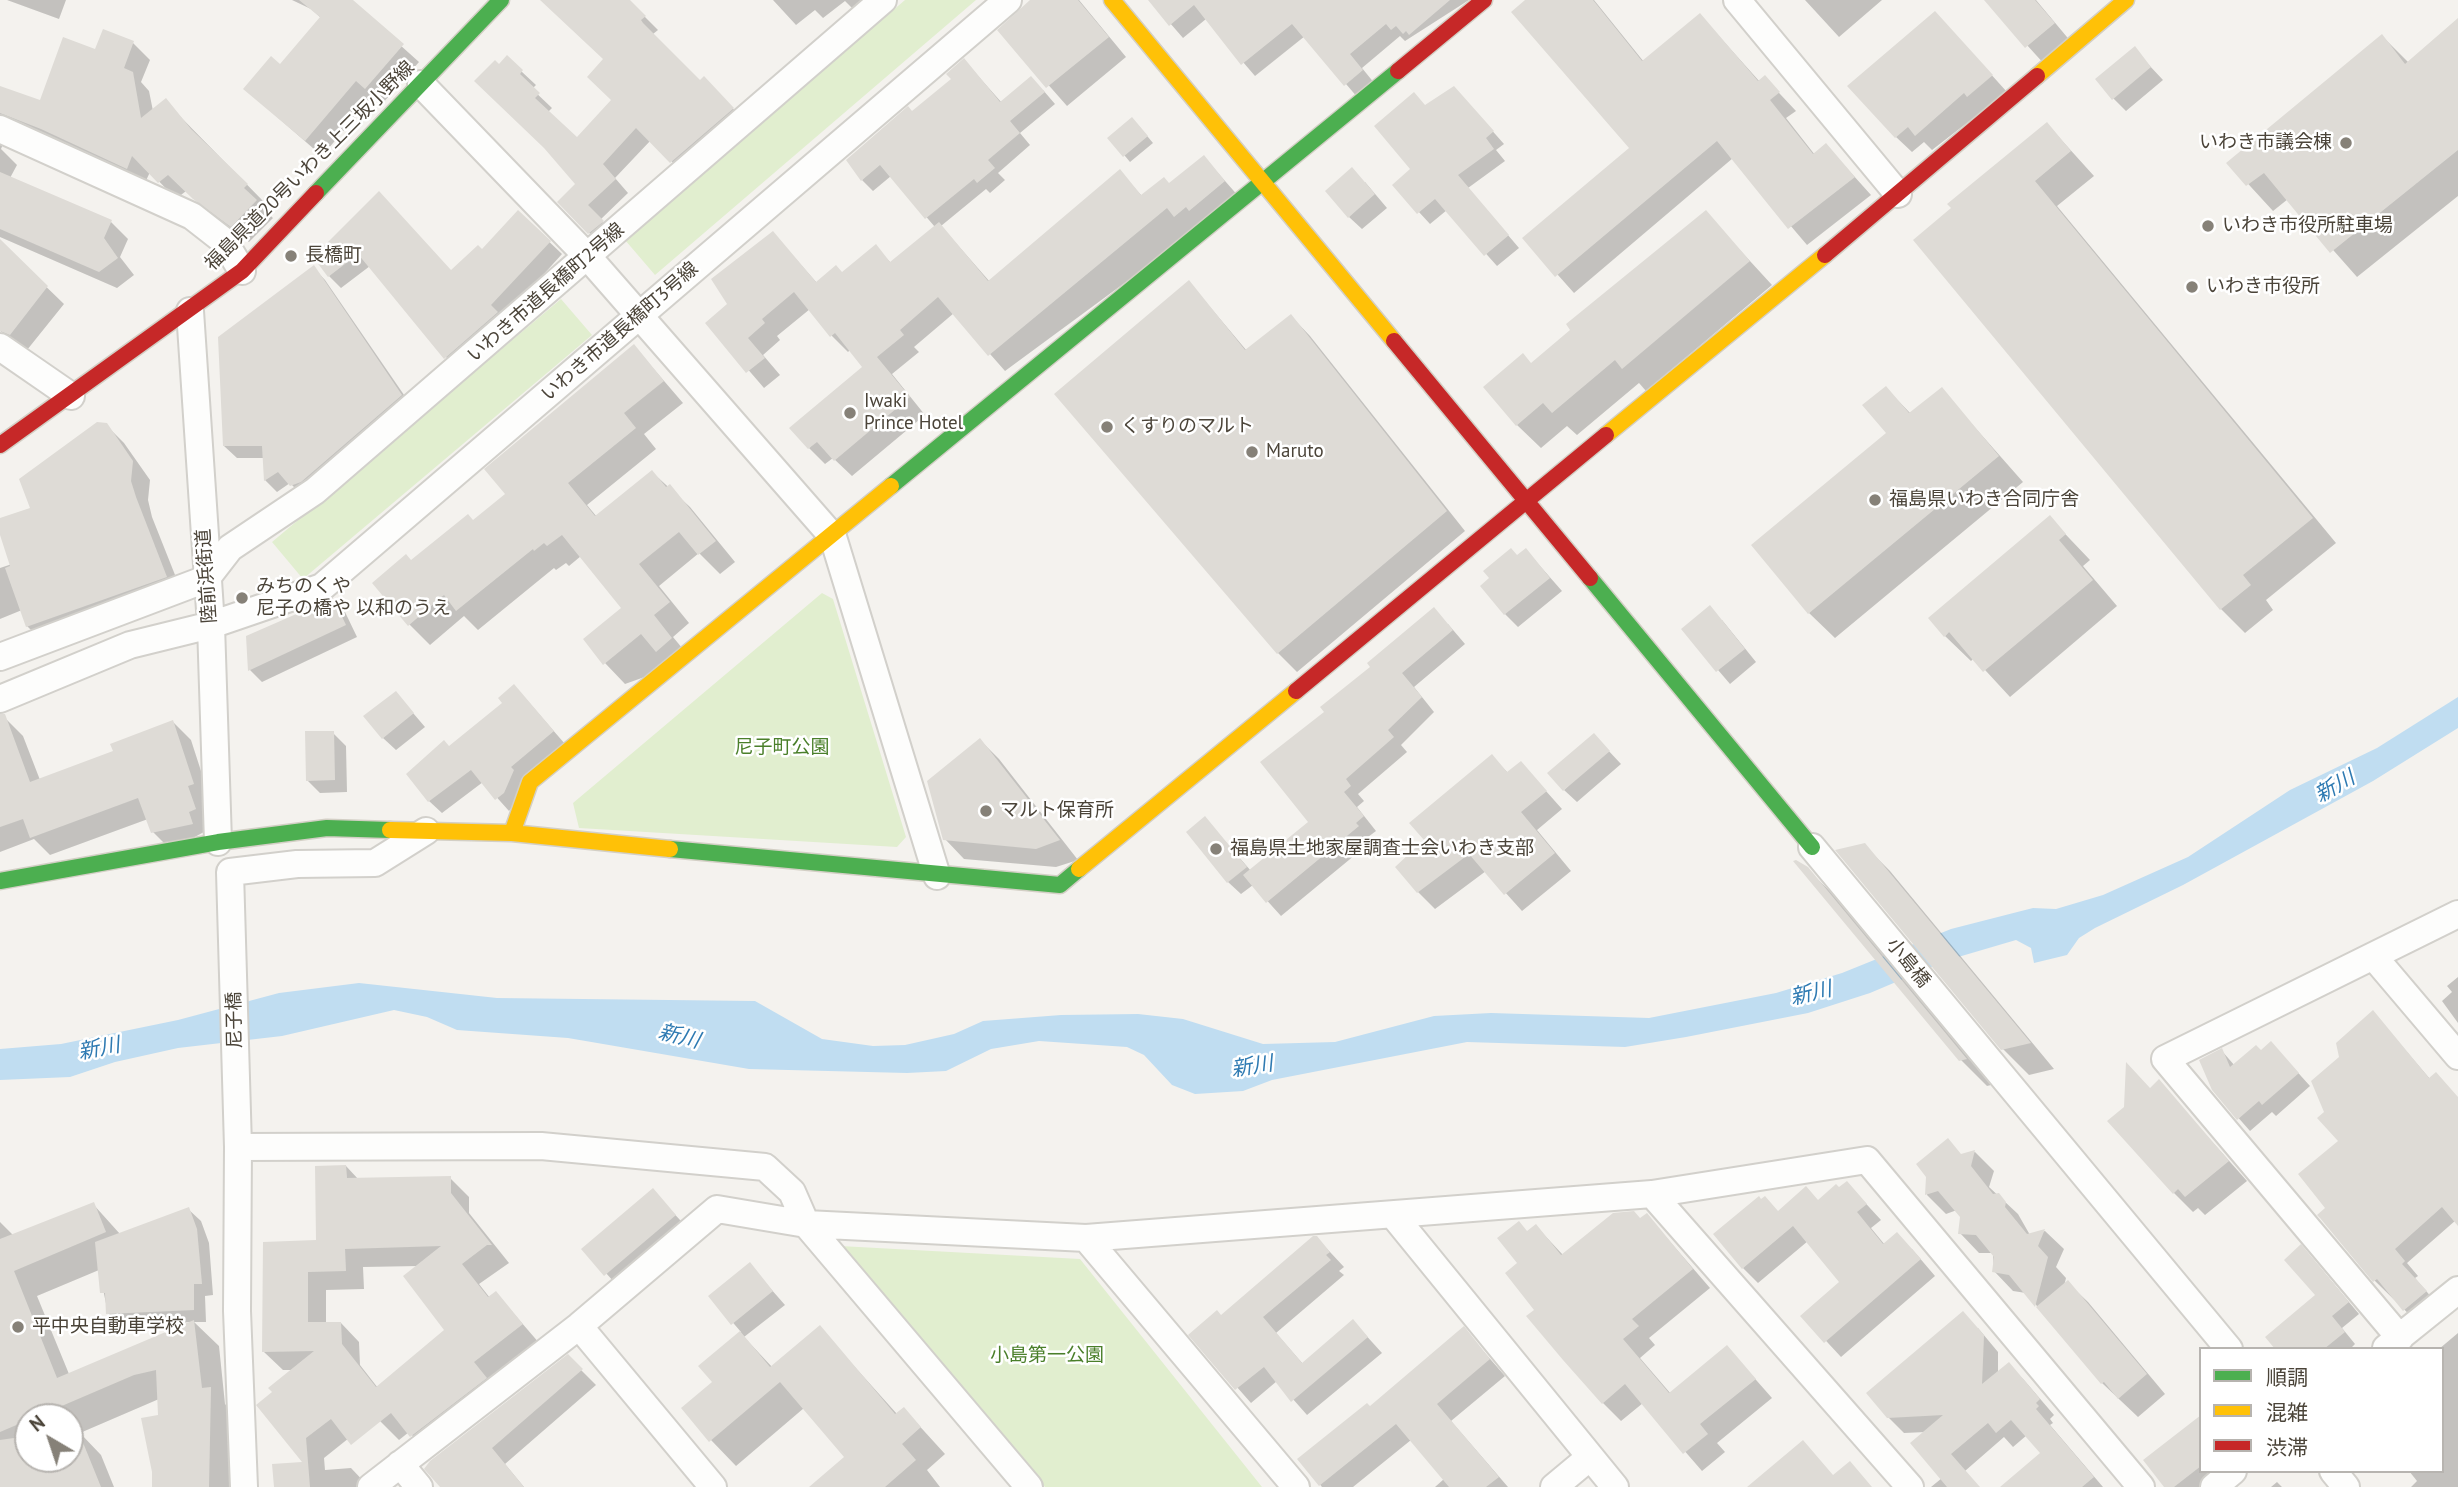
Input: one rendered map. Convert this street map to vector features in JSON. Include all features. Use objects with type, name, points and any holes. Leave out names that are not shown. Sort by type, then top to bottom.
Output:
[{"type":"street","name":"福島県道20号いわき上三坂小野線","points":[[0,445],[190,311],[242,271],[501,0]]},
{"type":"street","name":"いわき市道長橋町2号線","points":[[206,579],[230,548],[314,491],[589,257],[883,0]]},
{"type":"street","name":"いわき市道長橋町3号線","points":[[0,699],[130,645],[211,625],[322,587],[1007,0]]},
{"type":"street","points":[[1112,0],[1812,847]]},
{"type":"street","points":[[512,833],[530,782],[1484,0]]},
{"type":"street","points":[[1737,0],[1898,194]]},
{"type":"street","points":[[0,881],[218,842],[327,828],[512,833],[937,876],[1060,885],[1898,194],[2126,0]]},
{"type":"street","points":[[421,84],[589,257],[638,317],[832,537],[937,876]]},
{"type":"street","points":[[0,128],[192,216],[224,241],[242,271]]},
{"type":"street","name":"陸前浜街道","points":[[190,311],[211,625],[218,842]]},
{"type":"street","points":[[0,347],[71,396]]},
{"type":"street","points":[[0,657],[206,579]]},
{"type":"street","name":"尼子橋","points":[[244,1487],[236,1311],[238,1147],[233,894],[230,872],[297,864],[375,863],[426,831]]},
{"type":"street","name":"小島橋","points":[[1812,847],[2227,1347]]},
{"type":"street","points":[[2458,914],[2165,1059],[2393,1343],[2458,1290]]},
{"type":"street","points":[[2374,957],[2458,1056]]},
{"type":"street","points":[[238,1147],[541,1146],[765,1167],[792,1192],[806,1224],[1029,1487]]},
{"type":"street","points":[[371,1487],[579,1326],[717,1209],[806,1224],[1086,1238],[1652,1194],[1867,1160],[2141,1487]]},
{"type":"street","points":[[1652,1194],[1910,1487]]},
{"type":"street","points":[[1394,1216],[1615,1487]]},
{"type":"street","points":[[1086,1238],[1296,1487]]},
{"type":"street","points":[[579,1326],[713,1487]]},
{"type":"street","points":[[1553,1487],[1590,1457]]},
{"type":"street","points":[[400,1464],[419,1487]]},
{"type":"street","points":[[2214,1487],[2231,1473]]},
{"type":"street","points":[[2335,1473],[2346,1487]]},
{"type":"green space","points":[[905,0],[976,0],[655,275],[625,240]]},
{"type":"green space","points":[[561,299],[592,335],[303,579],[272,542]]},
{"type":"green space","name":"尼子町公園","points":[[822,593],[833,599],[906,837],[897,847],[579,828],[573,803]]},
{"type":"green space","name":"小島第一公園","points":[[840,1246],[1080,1259],[1262,1487],[1045,1487]]},
{"type":"water","name":"新川","points":[[2458,697],[2458,728],[2373,781],[2183,885],[2095,928],[2079,938],[2067,955],[2034,963],[2031,948],[2016,940],[1948,960],[1870,993],[1808,1013],[1625,1047],[1467,1042],[1272,1080],[1243,1091],[1195,1094],[1172,1085],[1144,1055],[1127,1047],[1039,1041],[991,1049],[946,1071],[907,1073],[749,1069],[568,1038],[457,1030],[427,1017],[394,1010],[282,1036],[178,1048],[115,1062],[70,1077],[0,1080],[0,1049],[61,1044],[178,1020],[279,993],[359,983],[497,998],[755,1001],[822,1039],[873,1046],[905,1045],[954,1034],[983,1021],[1061,1015],[1138,1014],[1183,1019],[1263,1044],[1335,1042],[1434,1016],[1491,1013],[1649,1018],[1776,993],[1842,973],[1951,929],[2033,908],[2056,909],[2103,895],[2188,857],[2290,790],[2377,748]]},
{"type":"building","points":[[299,0],[353,0],[404,44],[365,89],[356,81],[305,141],[243,89],[271,56],[280,64],[320,17]]},
{"type":"building","points":[[540,0],[630,0],[646,16],[641,20],[643,23],[700,80],[704,76],[734,108],[670,163],[636,128],[603,164],[616,179],[588,205],[604,221],[588,234],[557,202],[575,184],[544,148],[474,81],[495,60],[499,64],[507,55],[523,70],[520,74],[540,93],[535,98],[577,137],[611,100],[587,77],[603,59]]},
{"type":"building","points":[[1030,0],[1078,0],[1109,37],[1046,88],[997,30]]},
{"type":"building","points":[[1148,0],[1450,0],[1409,35],[1406,31],[1403,34],[1396,26],[1391,30],[1386,24],[1350,54],[1363,70],[1344,86],[1292,24],[1241,65],[1194,5],[1169,26]]},
{"type":"building","points":[[1525,0],[1593,0],[1642,61],[1700,13],[1758,81],[1765,75],[1780,92],[1770,100],[1813,154],[1826,143],[1855,177],[1788,229],[1717,141],[1555,277],[1522,238],[1629,148],[1511,12]]},
{"type":"building","points":[[1984,0],[2035,0],[2055,23],[2025,48]]},
{"type":"building","points":[[1935,11],[1993,75],[1967,97],[1964,93],[1915,136],[1908,127],[1895,138],[1847,86]]},
{"type":"building","name":"いわき市議会棟","points":[[2458,18],[2458,150],[2330,253],[2264,173],[2246,186],[2226,163],[2382,34],[2405,64]]},
{"type":"building","points":[[103,29],[134,41],[124,68],[133,72],[141,118],[166,98],[191,129],[248,184],[244,188],[257,200],[231,227],[193,199],[168,175],[158,183],[132,156],[127,169],[0,113],[0,86],[40,100],[63,37],[95,49]]},
{"type":"building","points":[[2135,46],[2151,67],[2112,100],[2095,79]]},
{"type":"building","points":[[964,58],[1000,102],[1031,76],[1045,92],[1010,121],[1020,133],[988,160],[995,168],[977,183],[974,179],[925,219],[880,165],[861,181],[846,160],[908,106],[912,111],[951,79],[946,74]]},
{"type":"building","points":[[1454,86],[1494,131],[1486,138],[1494,149],[1458,175],[1509,235],[1484,256],[1435,199],[1417,214],[1392,185],[1410,169],[1374,126],[1414,92],[1425,105]]},
{"type":"building","points":[[1132,117],[1148,136],[1123,157],[1107,138]]},
{"type":"building","points":[[2047,122],[2071,151],[2035,181],[2313,518],[2243,575],[2251,585],[2220,610],[1913,240],[1951,208],[1947,204]]},
{"type":"building","points":[[1204,155],[1225,181],[1189,211],[1186,207],[1174,217],[1167,208],[988,356],[938,297],[900,330],[904,335],[877,357],[910,397],[834,461],[817,442],[808,449],[789,428],[862,367],[835,333],[830,337],[794,292],[762,319],[765,323],[748,338],[765,358],[746,373],[705,323],[727,304],[711,279],[773,231],[816,282],[836,265],[842,272],[876,244],[890,262],[939,222],[988,281],[1120,169],[1141,195],[1164,177],[1169,183]]},
{"type":"building","points":[[1352,167],[1375,194],[1348,218],[1325,191]]},
{"type":"building","points":[[0,172],[112,220],[104,238],[118,258],[99,272],[0,229]]},
{"type":"building","points":[[379,191],[451,270],[478,245],[482,249],[518,210],[551,241],[491,305],[498,312],[444,359],[358,254],[328,277],[313,257]]},
{"type":"building","points":[[1706,210],[1750,261],[1622,369],[1615,360],[1552,413],[1543,403],[1516,426],[1483,387],[1523,353],[1531,363],[1570,330],[1566,324]]},
{"type":"building","points":[[0,239],[48,286],[10,335],[0,331]]},
{"type":"building","points":[[314,265],[402,395],[301,482],[290,486],[278,472],[264,481],[262,446],[223,446],[218,337]]},
{"type":"building","name":"Maruto","points":[[1189,280],[1245,350],[1291,314],[1447,511],[1277,654],[1054,394]]},
{"type":"building","points":[[634,344],[664,381],[624,413],[636,428],[568,483],[595,516],[652,470],[666,487],[670,484],[716,541],[698,555],[679,532],[639,564],[670,602],[654,615],[672,638],[656,652],[641,634],[603,665],[583,639],[621,608],[562,535],[547,546],[544,543],[534,551],[533,549],[456,611],[444,595],[408,626],[372,583],[406,554],[411,560],[468,514],[473,520],[505,494],[484,469]]},
{"type":"building","name":"福島県いわき合同庁舎","points":[[1886,386],[1909,413],[1942,387],[1999,456],[1808,614],[1751,545],[1886,433],[1862,405]]},
{"type":"building","points":[[97,422],[107,423],[133,461],[131,481],[167,577],[26,627],[5,568],[10,566],[0,535],[0,518],[30,508],[19,479]]},
{"type":"building","points":[[2050,515],[2066,534],[2059,540],[2093,580],[1983,672],[1949,632],[1944,637],[1928,618]]},
{"type":"building","points":[[1511,548],[1517,555],[1526,548],[1550,578],[1504,615],[1480,586],[1489,578],[1483,571]]},
{"type":"building","points":[[333,598],[346,625],[248,671],[246,636]]},
{"type":"building","points":[[1710,605],[1745,649],[1716,672],[1681,629]]},
{"type":"building","points":[[1434,607],[1453,630],[1402,673],[1422,697],[1388,730],[1394,737],[1346,779],[1351,786],[1344,792],[1364,816],[1356,823],[1359,826],[1266,903],[1243,875],[1308,822],[1260,762],[1324,712],[1320,707],[1370,667],[1367,663]]},
{"type":"building","points":[[514,684],[554,731],[511,767],[514,770],[504,793],[495,800],[471,770],[428,802],[406,774],[444,740],[449,746],[502,703],[498,698]]},
{"type":"building","points":[[396,691],[414,713],[382,739],[363,716]]},
{"type":"building","points":[[0,714],[5,714],[30,782],[113,751],[110,744],[173,720],[194,784],[188,786],[196,809],[189,812],[193,824],[151,833],[138,798],[30,838],[23,819],[0,827]]},
{"type":"building","points":[[305,731],[334,731],[335,780],[306,781]]},
{"type":"building","points":[[1594,733],[1610,751],[1563,791],[1547,773]]},
{"type":"building","name":"マルト保育所","points":[[980,738],[1060,840],[1036,849],[943,840],[927,781]]},
{"type":"building","points":[[1492,754],[1507,772],[1521,761],[1547,791],[1521,812],[1555,853],[1504,895],[1469,854],[1417,893],[1395,867],[1424,840],[1409,823]]},
{"type":"building","name":"福島県土地家屋調査士会いわき支部","points":[[1205,816],[1247,867],[1227,883],[1186,832]]},
{"type":"building","points":[[1865,843],[2031,1043],[2001,1050],[1835,850]]},
{"type":"building","points":[[1793,861],[1808,867],[1967,1059],[1959,1061]]},
{"type":"building","points":[[2373,1010],[2429,1078],[2436,1072],[2458,1097],[2458,1226],[2442,1207],[2395,1249],[2405,1261],[2402,1264],[2427,1291],[2403,1311],[2377,1279],[2373,1282],[2317,1215],[2325,1208],[2298,1174],[2338,1141],[2317,1118],[2324,1112],[2311,1081],[2339,1057],[2336,1043]]},
{"type":"building","points":[[2271,1041],[2299,1073],[2262,1105],[2259,1101],[2237,1120],[2212,1090],[2199,1060],[2222,1048],[2230,1067],[2256,1045],[2261,1050]]},
{"type":"building","points":[[2126,1062],[2150,1088],[2159,1079],[2229,1161],[2185,1197],[2178,1189],[2173,1194],[2107,1121],[2124,1107]]},
{"type":"building","points":[[1948,1138],[1961,1154],[1975,1150],[1971,1166],[1993,1194],[1999,1193],[2006,1202],[2005,1207],[2027,1234],[2045,1229],[2038,1246],[2048,1257],[2035,1307],[2009,1275],[1992,1272],[1994,1257],[1976,1235],[1958,1234],[1960,1217],[1938,1191],[1925,1195],[1926,1177],[1916,1164]]},
{"type":"building","points":[[346,1165],[347,1178],[451,1176],[451,1193],[492,1245],[487,1245],[462,1264],[488,1297],[496,1291],[523,1324],[474,1362],[487,1378],[410,1437],[391,1413],[351,1445],[331,1419],[306,1438],[310,1487],[274,1487],[272,1464],[302,1462],[256,1405],[272,1392],[268,1388],[314,1351],[262,1352],[263,1242],[316,1240],[315,1166]],"holes":[[[441,1246],[403,1276],[444,1330],[376,1387],[342,1344],[341,1322],[308,1322],[308,1272],[346,1271],[345,1249]]]},
{"type":"building","points":[[1847,1181],[1867,1204],[1857,1212],[1883,1244],[1897,1232],[1921,1259],[1824,1343],[1800,1316],[1839,1282],[1793,1226],[1742,1269],[1713,1234],[1759,1196],[1761,1199],[1765,1196],[1778,1211],[1806,1186],[1818,1200],[1836,1184],[1839,1187]]},
{"type":"building","points":[[653,1188],[676,1215],[604,1276],[581,1249]]},
{"type":"building","points":[[94,1202],[106,1232],[14,1271],[57,1378],[194,1320],[202,1388],[211,1387],[209,1487],[152,1487],[152,1472],[141,1418],[158,1415],[156,1370],[134,1375],[69,1403],[14,1403],[14,1426],[0,1432],[0,1239]]},
{"type":"building","points":[[189,1207],[197,1229],[202,1284],[194,1284],[194,1310],[106,1314],[105,1293],[100,1293],[95,1242]]},
{"type":"building","points":[[1634,1211],[1640,1218],[1647,1213],[1693,1269],[1632,1319],[1639,1326],[1623,1339],[1669,1393],[1727,1345],[1756,1379],[1700,1424],[1708,1434],[1683,1454],[1625,1384],[1602,1404],[1563,1360],[1526,1316],[1534,1310],[1505,1273],[1517,1263],[1497,1238],[1519,1221],[1527,1231],[1536,1224],[1561,1255],[1613,1213]]},
{"type":"building","points":[[1313,1236],[1317,1236],[1330,1252],[1326,1255],[1331,1260],[1263,1317],[1302,1363],[1353,1319],[1368,1337],[1291,1402],[1264,1367],[1235,1390],[1188,1335],[1217,1310],[1221,1315]]},
{"type":"building","points":[[2301,1244],[2349,1302],[2332,1316],[2345,1332],[2326,1347],[2273,1347],[2265,1337],[2315,1295],[2284,1260]]},
{"type":"building","points":[[750,1262],[773,1291],[731,1325],[708,1296]]},
{"type":"building","points":[[2068,1280],[2147,1374],[2118,1399],[2104,1382],[2101,1384],[2036,1307]]},
{"type":"building","points":[[1963,1311],[1984,1335],[1982,1384],[2009,1362],[2040,1399],[2036,1403],[2039,1406],[2036,1409],[2094,1477],[2082,1487],[2000,1487],[2040,1453],[2011,1420],[1996,1433],[1988,1423],[1951,1454],[1980,1487],[1947,1487],[1910,1443],[1943,1415],[1887,1418],[1866,1393]]},
{"type":"building","points":[[820,1325],[895,1414],[904,1407],[921,1427],[902,1444],[916,1460],[885,1487],[809,1487],[844,1457],[780,1382],[709,1442],[681,1408],[712,1382],[698,1366],[740,1331],[770,1367]]},
{"type":"building","points":[[1464,1326],[1490,1359],[1437,1404],[1499,1477],[1486,1487],[1449,1487],[1396,1424],[1319,1486],[1297,1459],[1367,1403],[1370,1406]]},
{"type":"building","points":[[568,1354],[583,1369],[492,1448],[524,1487],[440,1487],[424,1469],[430,1461]]},
{"type":"building","points":[[2199,1417],[2199,1468],[2174,1487],[2164,1487],[2143,1460]]},
{"type":"building","points":[[14,1438],[14,1473],[84,1473],[84,1445],[101,1487],[0,1487],[0,1440]]},
{"type":"building","points":[[1803,1440],[1833,1475],[1850,1461],[1872,1487],[1747,1487]]},
{"type":"traffic: fast","points":[[316,193],[501,0]]},
{"type":"traffic: fast","points":[[891,486],[1398,71]]},
{"type":"traffic: fast","points":[[1590,578],[1812,847]]},
{"type":"traffic: fast","points":[[0,881],[218,842],[327,828],[390,830]]},
{"type":"traffic: fast","points":[[670,849],[1060,885],[1079,869]]},
{"type":"traffic: slow","points":[[1112,0],[1394,341]]},
{"type":"traffic: slow","points":[[2037,76],[2126,0]]},
{"type":"traffic: slow","points":[[1606,435],[1825,255]]},
{"type":"traffic: slow","points":[[512,833],[530,782],[891,486]]},
{"type":"traffic: slow","points":[[1079,869],[1296,691]]},
{"type":"traffic: slow","points":[[390,830],[512,833],[670,849]]},
{"type":"traffic: jam","points":[[1398,71],[1484,0]]},
{"type":"traffic: jam","points":[[1825,255],[2037,76]]},
{"type":"traffic: jam","points":[[0,445],[242,271],[316,193]]},
{"type":"traffic: jam","points":[[1394,341],[1590,578]]},
{"type":"traffic: jam","points":[[1296,691],[1606,435]]},
{"type":"place","name":"いわき市議会棟","points":[[2346,143]]},
{"type":"place","name":"いわき市役所駐車場","points":[[2208,226]]},
{"type":"place","name":"長橋町","points":[[291,256]]},
{"type":"place","name":"いわき市役所","points":[[2192,287]]},
{"type":"place","name":"Iwaki Prince Hotel","points":[[850,413]]},
{"type":"place","name":"くすりのマルト","points":[[1107,427]]},
{"type":"place","name":"Maruto","points":[[1252,452]]},
{"type":"place","name":"福島県いわき合同庁舎","points":[[1875,500]]},
{"type":"place","name":"みちのくや 尼子の橋や 以和のうえ","points":[[242,598]]},
{"type":"place","name":"マルト保育所","points":[[986,811]]},
{"type":"place","name":"福島県土地家屋調査士会いわき支部","points":[[1216,849]]},
{"type":"place","name":"平中央自動車学校","points":[[18,1327]]}]
